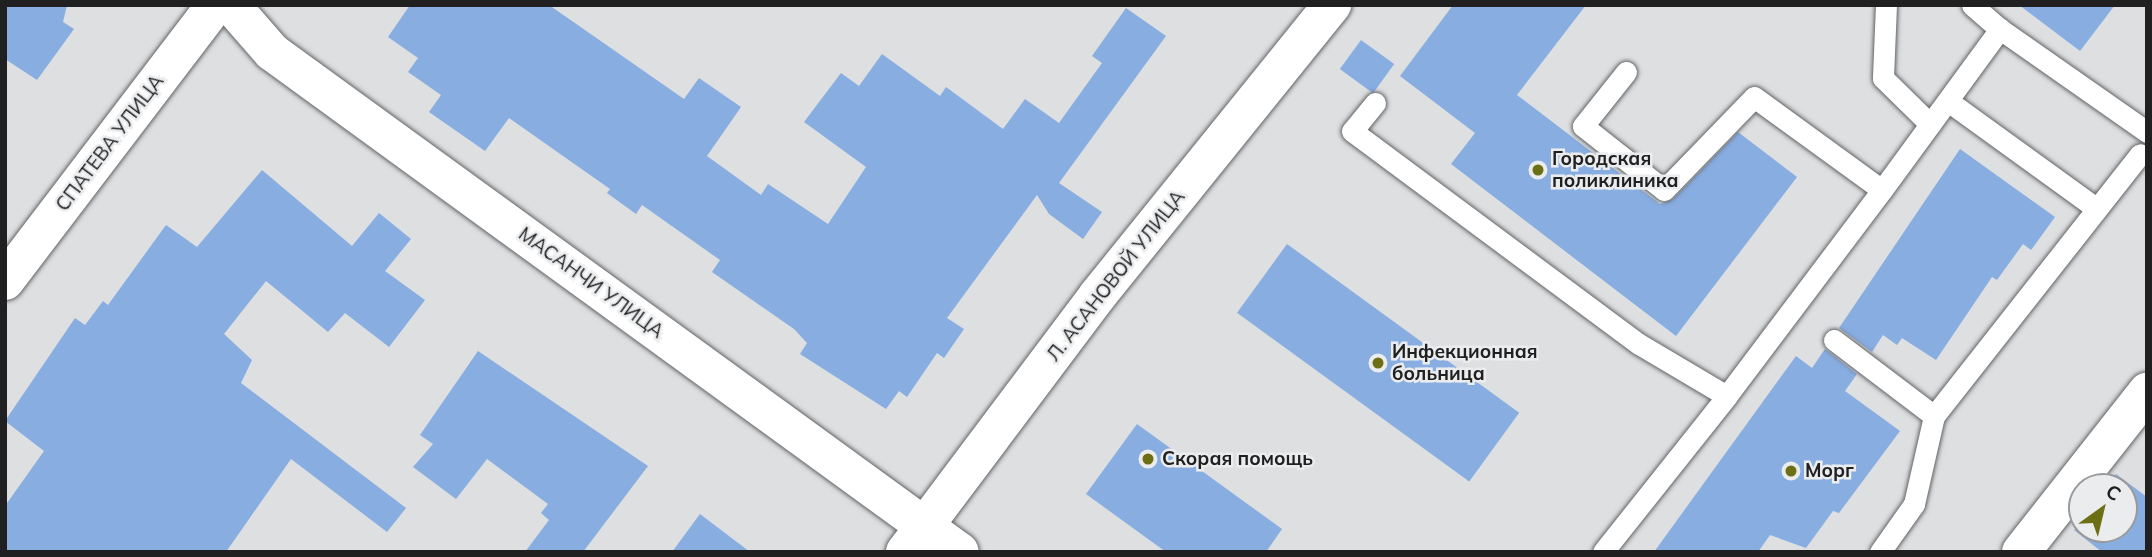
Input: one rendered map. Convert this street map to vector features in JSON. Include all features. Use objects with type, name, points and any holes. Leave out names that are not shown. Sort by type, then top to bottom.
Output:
[{"type":"street","name":"СПАТЕВА УЛИЦА","points":[[5,281],[215,5]]},
{"type":"street","name":"МАСАНЧИ УЛИЦА","points":[[231,5],[272,52],[915,539],[960,552]]},
{"type":"street","name":"Л. АСАНОВОЙ УЛИЦА","points":[[915,539],[1098,295],[1332,5]]},
{"type":"street","points":[[2021,552],[2146,396]]},
{"type":"lane","points":[[1886,5],[1883,78],[1930,124]]},
{"type":"lane","points":[[1972,5],[2000,29],[2147,132]]},
{"type":"lane","points":[[1603,552],[1727,396],[2000,29]]},
{"type":"lane","points":[[1626,72],[1583,126],[1664,190],[1754,97],[1882,190]]},
{"type":"lane","points":[[1948,101],[2096,208]]},
{"type":"lane","points":[[1376,103],[1352,131],[1639,344],[1727,396]]},
{"type":"lane","points":[[1880,552],[1913,505],[1934,416],[2096,208],[2144,153]]},
{"type":"lane","points":[[1834,340],[1934,416]]},
{"type":"building","points":[[5,5],[67,5],[63,22],[74,29],[37,80],[5,59]]},
{"type":"building","points":[[410,5],[549,5],[684,99],[699,78],[741,107],[707,156],[761,195],[768,184],[828,224],[866,167],[804,122],[841,73],[859,86],[882,54],[940,96],[946,87],[1003,129],[1025,99],[1059,123],[1102,63],[1092,56],[1126,8],[1166,36],[1059,183],[1102,212],[1083,239],[1049,214],[1037,195],[947,318],[964,329],[944,358],[937,353],[907,397],[899,391],[886,409],[800,354],[807,343],[794,329],[712,272],[720,260],[642,205],[636,214],[607,193],[610,189],[509,118],[485,151],[429,112],[441,95],[408,72],[418,58],[388,37]]},
{"type":"building","name":"Городская поликлиника","points":[[1453,5],[1586,5],[1517,95],[1660,204],[1673,199],[1738,132],[1797,177],[1676,336],[1451,164],[1475,133],[1400,76]]},
{"type":"building","points":[[2019,5],[2115,5],[2080,51]]},
{"type":"building","points":[[1361,40],[1394,64],[1373,93],[1340,69]]},
{"type":"building","points":[[1960,149],[2055,217],[2031,250],[2023,244],[1997,280],[1992,277],[1936,360],[1902,338],[1897,345],[1883,335],[1872,352],[1839,328]]},
{"type":"building","points":[[262,170],[352,246],[379,213],[411,239],[385,271],[425,300],[389,347],[345,313],[328,332],[266,281],[224,334],[252,360],[241,383],[406,508],[387,532],[291,459],[226,552],[5,552],[5,506],[44,451],[5,421],[75,318],[85,325],[103,301],[108,305],[166,225],[197,247]]},
{"type":"building","name":"Инфекционная больница","points":[[1287,244],[1519,413],[1469,481],[1237,313]]},
{"type":"building","name":"Морг","points":[[1825,349],[1857,374],[1845,391],[1900,431],[1839,513],[1833,511],[1806,548],[1770,535],[1758,552],[1654,552],[1796,356],[1812,368]]},
{"type":"building","points":[[478,351],[648,466],[583,552],[525,552],[549,520],[541,513],[548,504],[487,459],[456,499],[413,467],[433,444],[420,435]]},
{"type":"building","name":"Скорая помощь","points":[[1137,424],[1282,529],[1266,552],[1166,552],[1086,494]]},
{"type":"building","points":[[2138,490],[2147,497],[2147,552],[2102,552],[2091,543],[2138,543]]},
{"type":"building","points":[[700,514],[750,552],[672,552]]},
{"type":"place","name":"Городская поликлиника","points":[[1538,170]]},
{"type":"place","name":"Инфекционная больница","points":[[1378,363]]},
{"type":"place","name":"Скорая помощь","points":[[1148,459]]},
{"type":"place","name":"Морг","points":[[1791,471]]}]
